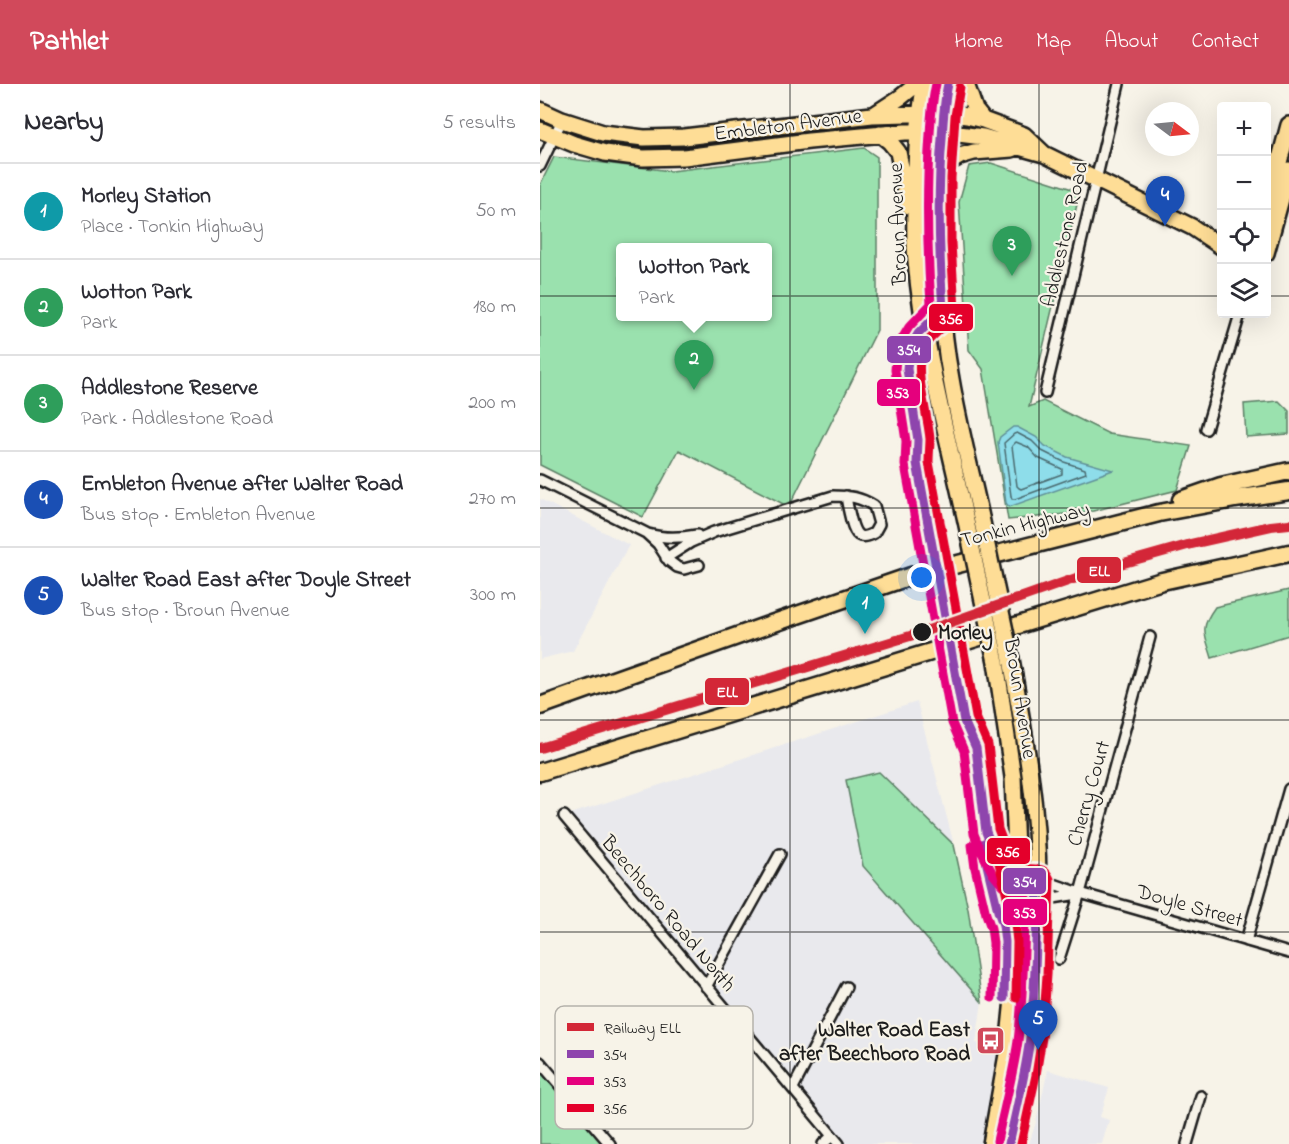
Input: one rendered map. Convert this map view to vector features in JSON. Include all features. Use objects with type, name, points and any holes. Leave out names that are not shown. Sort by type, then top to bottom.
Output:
[{"type":"highway","points":[[1084,532],[1221,486],[1289,471]]},
{"type":"highway","name":"Tonkin Highway","points":[[540,706],[911,576],[1131,520],[1197,506],[1289,491]]},
{"type":"highway","points":[[540,772],[1161,581],[1289,553]]},
{"type":"highway","points":[[1232,566],[1289,565]]},
{"type":"main road","points":[[872,115],[917,84]]},
{"type":"main road","name":"Broun Avenue","points":[[925,84],[917,132],[914,236],[916,261],[927,346],[974,519]]},
{"type":"main road","name":"Broun Avenue","points":[[948,84],[939,169],[939,244],[943,309],[951,378],[974,519],[1004,660],[1026,742],[1038,881],[1035,975],[1030,1032],[1009,1144]]},
{"type":"main road","points":[[966,84],[975,110],[983,120]]},
{"type":"main road","name":"Embleton Avenue","points":[[557,118],[603,133],[664,138],[872,115],[944,113],[983,120],[1024,135],[1044,154]]},
{"type":"main road","points":[[557,118],[571,128],[569,130],[571,135],[590,141],[605,153]]},
{"type":"main road","points":[[1271,192],[1289,125]]},
{"type":"main road","name":"Embleton Avenue","points":[[545,135],[605,153],[643,158],[684,158],[880,134],[942,132],[983,137],[1044,154],[1192,227],[1217,244]]},
{"type":"main road","points":[[704,134],[706,155]]},
{"type":"main road","points":[[880,134],[898,152],[914,236]]},
{"type":"main road","points":[[939,169],[960,156],[974,152],[1021,148]]},
{"type":"main road","points":[[1271,235],[1289,170]]},
{"type":"main road","name":"Embleton Avenue","points":[[1192,227],[1217,235]]},
{"type":"main road","name":"Broun Avenue","points":[[991,1144],[1008,1049],[1016,969],[1018,898],[1013,777],[1004,660]]},
{"type":"street","name":"Addlestone Road","points":[[1045,393],[1119,84]]},
{"type":"street","points":[[540,166],[545,135],[557,118]]},
{"type":"street","points":[[1206,429],[1239,318]]},
{"type":"street","points":[[540,480],[657,537],[673,538],[714,532]]},
{"type":"street","points":[[666,558],[691,542],[714,532],[833,496],[846,496],[863,499],[874,506],[879,524],[874,533],[862,537],[854,531],[846,496]]},
{"type":"street","points":[[646,533],[658,544],[666,558],[677,567],[684,569],[699,565]]},
{"type":"street","name":"Cherry Court","points":[[1059,959],[1080,893],[1150,638]]},
{"type":"street","points":[[1246,941],[1289,789]]},
{"type":"street","name":"Beechboro Road North","points":[[564,816],[722,1006]]},
{"type":"street","points":[[706,987],[780,854]]},
{"type":"street","name":"Doyle Street","points":[[1018,881],[1053,884],[1289,953]]},
{"type":"street","name":"Doyle Street","points":[[1018,898],[1053,898],[1080,893]]},
{"type":"street","points":[[793,1088],[846,987]]},
{"type":"street","name":"Beechboro Road North","points":[[753,1042],[839,1144]]},
{"type":"street","points":[[540,1062],[555,1080]]},
{"type":"street","points":[[1187,1144],[1200,1096]]},
{"type":"street","points":[[597,1129],[610,1144]]},
{"type":"street","points":[[823,1144],[832,1136]]},
{"type":"shaded area","points":[[540,499],[629,545],[573,651],[540,659]]},
{"type":"shaded area","points":[[917,702],[954,845],[879,772],[863,866],[982,1002],[976,1043],[1003,1050],[991,1144],[839,1144],[753,1042],[753,1006],[722,1006],[570,814]]},
{"type":"shaded area","points":[[1048,1070],[1109,1088],[1100,1117],[1109,1120],[1102,1144],[1029,1144]]},
{"type":"green space","points":[[864,148],[877,157],[877,330],[789,507],[679,450],[643,517],[540,465],[540,185],[554,157],[671,171]]},
{"type":"green space","points":[[991,163],[1072,189],[1079,196],[1029,407],[1043,401],[1109,434],[1191,446],[1177,490],[1093,511],[1008,520],[983,369],[969,350],[959,202],[969,166]]},
{"type":"green space","points":[[1279,401],[1289,411],[1289,434],[1246,437],[1244,404]]},
{"type":"green space","points":[[1289,590],[1289,635],[1212,658],[1205,626],[1215,607]]},
{"type":"green space","points":[[879,772],[954,845],[968,909],[982,1002],[863,866],[846,780]]},
{"type":"green space","points":[[540,1062],[555,1080],[555,1129],[597,1129],[610,1144],[540,1144]]},
{"type":"water","points":[[1013,427],[1036,437],[1045,446],[1067,457],[1113,470],[1009,507],[1006,503],[998,442],[1000,437]]},
{"type":"rail line","name":"ELL","points":[[540,748],[920,633],[1099,570],[1191,544],[1289,524]]},
{"type":"transit line","name":"353","points":[[936,84],[931,115],[928,177],[931,304],[909,327],[897,347],[895,370],[906,441],[905,465],[952,723],[964,751],[974,834],[993,874],[1002,885],[1014,892],[1026,893],[1023,986],[1018,1041],[997,1141]]},
{"type":"transit line","name":"354","points":[[948,84],[939,182],[943,309],[918,334],[909,349],[907,369],[918,440],[917,463],[964,721],[976,748],[986,832],[992,847],[1010,876],[1018,881],[1038,881],[1031,1030],[1009,1144]]},
{"type":"transit line","name":"356","points":[[960,87],[955,116],[951,178],[951,243],[955,310],[948,322],[923,348],[920,373],[929,429],[929,462],[976,717],[988,745],[998,829],[1018,867],[1040,869],[1050,879],[1043,1031],[1021,1144]]},
{"type":"transit line","name":"356","points":[[996,841],[999,863],[1015,924],[1016,998]]},
{"type":"transit line","name":"354","points":[[984,843],[987,865],[1003,925],[1004,998]]},
{"type":"transit line","name":"353","points":[[972,845],[975,868],[993,943],[992,998]]},
{"type":"place","name":"Embleton Avenue after Walter Road","points":[[1165,226]]},
{"type":"place","name":"Addlestone Reserve","points":[[1012,276]]},
{"type":"place","name":"Wotton Park","points":[[694,390]]},
{"type":"place","name":"Morley","points":[[922,632]]},
{"type":"place","name":"Morley Station","points":[[865,634]]},
{"type":"place","name":"Walter Road East after Beechboro Road","points":[[991,1041]]},
{"type":"place","name":"Walter Road East after Doyle Street","points":[[1038,1050]]}]
